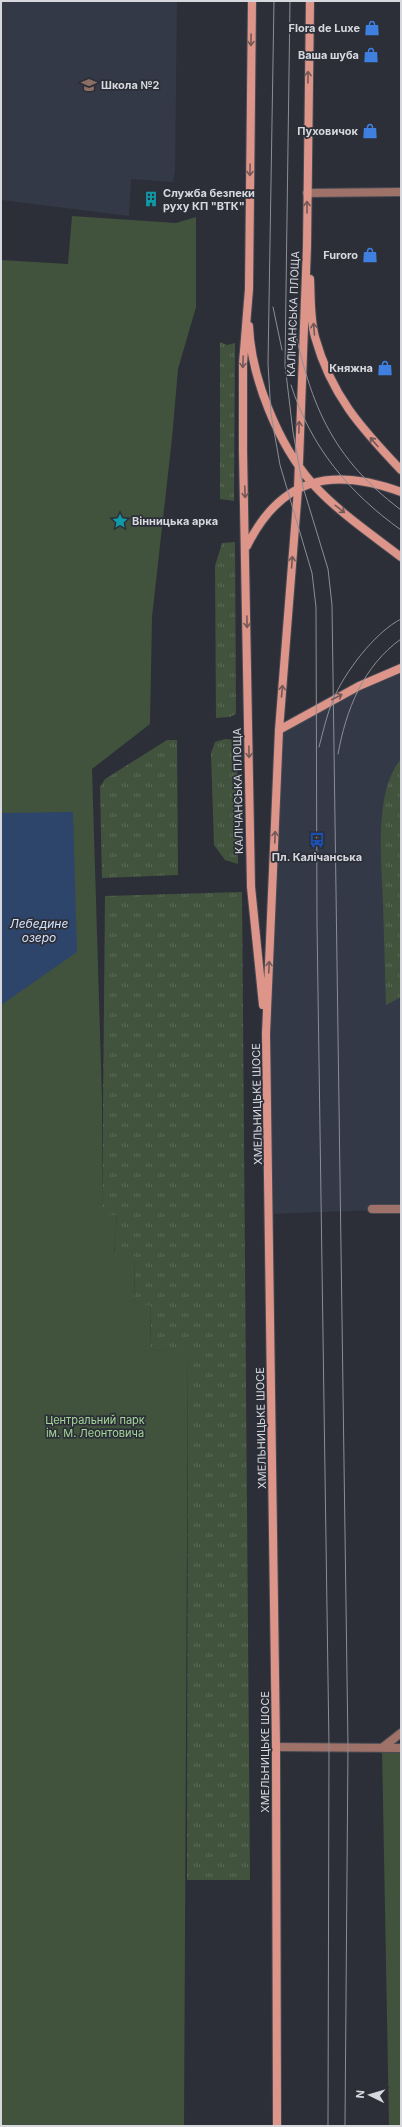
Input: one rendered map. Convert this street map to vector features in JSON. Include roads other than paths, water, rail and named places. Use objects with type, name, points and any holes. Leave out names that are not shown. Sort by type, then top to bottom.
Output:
[{"type":"main road","name":"КАЛІЧАНСЬКА ПЛОЩА","points":[[252,1],[248,295],[243,362],[251,887],[266,1034]]},
{"type":"main road","points":[[307,246],[310,1]]},
{"type":"main road","name":"КАЛІЧАНСЬКА ПЛОЩА","points":[[279,730],[298,489],[307,246]]},
{"type":"main road","name":"КАЛІЧАНСЬКА ПЛОЩА","points":[[307,246],[315,336],[326,372],[347,408],[375,444],[401,470]]},
{"type":"main road","name":"КАЛІЧАНСЬКА ПЛОЩА","points":[[248,295],[250,332],[254,363],[271,414],[298,466],[332,503],[401,557]]},
{"type":"main road","name":"КАЛІЧАНСЬКА ПЛОЩА","points":[[246,547],[254,532],[270,509],[298,489],[312,483],[343,479],[369,482],[401,492]]},
{"type":"main road","points":[[279,730],[339,696],[401,668]]},
{"type":"main road","name":"ХМЕЛЬНИЦЬКЕ ШОСЕ","points":[[277,2126],[276,1747],[266,1034],[279,730]]},
{"type":"lane","points":[[307,193],[401,192]]},
{"type":"lane","points":[[372,1209],[401,1209]]},
{"type":"lane","points":[[382,1748],[401,1733]]},
{"type":"lane","points":[[276,1747],[401,1748]]},
{"type":"water","name":"Лебедине озеро","points":[[73,812],[77,952],[1,1005],[1,813]]},
{"type":"tram line","points":[[274,1],[268,364],[271,414],[280,465],[312,573],[316,607],[317,923],[329,1747],[328,2126]]},
{"type":"tram line","points":[[290,1],[285,365],[293,432],[303,487],[328,569],[332,605],[348,1747],[345,2126]]},
{"type":"tram line","points":[[289,304],[304,366],[312,393],[323,419],[337,443],[354,466],[375,488],[401,510]]},
{"type":"tram line","points":[[273,307],[282,350]]},
{"type":"tram line","points":[[291,385],[309,428],[334,466],[348,484],[364,500],[401,530]]},
{"type":"tram line","points":[[319,747],[331,705],[338,689],[352,666],[381,633],[401,619]]},
{"type":"tram line","points":[[338,754],[346,721],[358,690],[376,662],[401,639]]},
{"type":"place","name":"Flora de Luxe","points":[[372,28]]},
{"type":"place","name":"Ваша шуба","points":[[371,55]]},
{"type":"place","name":"Школа №2","points":[[89,85]]},
{"type":"place","name":"Пуховичок","points":[[370,131]]},
{"type":"place","name":"Служба безпеки руху КП \"ВТК\"","points":[[151,199]]},
{"type":"place","name":"Furoro","points":[[370,255]]},
{"type":"place","name":"Княжна","points":[[385,368]]},
{"type":"place","name":"Вінницька арка","points":[[120,521]]},
{"type":"place","name":"Пл. Калічанська","points":[[317,840]]},
{"type":"park label","name":"Центральний парк ім. М. Леонтовича","points":[[95,1426]]}]
